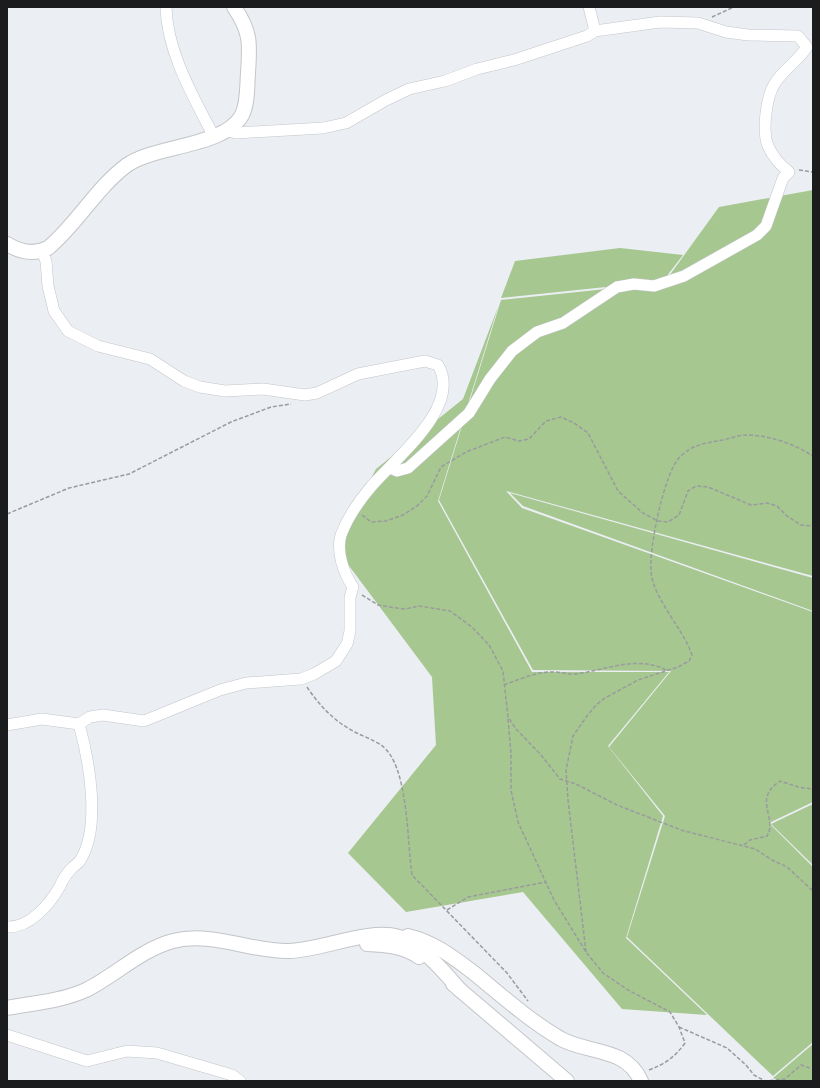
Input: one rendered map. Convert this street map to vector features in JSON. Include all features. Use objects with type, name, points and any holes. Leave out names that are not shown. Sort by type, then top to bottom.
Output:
[{"type":"street","points":[[166,7],[166,20],[177,58],[191,92],[219,133]]},
{"type":"street","points":[[7,244],[24,252],[42,252],[53,244],[89,202],[129,164],[149,154],[185,146],[219,133],[238,120],[244,109],[248,74],[248,34],[242,19],[234,7]]},
{"type":"street","points":[[589,7],[595,31]]},
{"type":"street","points":[[219,133],[323,128],[346,123],[386,100],[409,89],[445,82],[477,69],[514,60],[587,36],[595,31],[660,22],[698,23],[726,32],[748,35],[798,36],[807,47],[801,57],[787,66],[773,85],[767,106],[765,130],[768,146],[778,164],[789,172],[783,178],[766,226],[758,235],[684,276],[654,286],[634,284],[617,287],[563,323],[537,332],[512,351],[490,379],[469,413],[451,430],[408,468],[397,472],[390,468]]},
{"type":"street","points":[[7,725],[42,720],[79,724],[97,715],[144,721],[220,690],[246,683],[301,679],[326,668],[336,661],[343,653],[350,631],[350,597],[353,587],[346,576],[340,549],[341,536],[355,510],[370,488],[390,468],[421,432],[438,408],[443,373],[438,365],[425,360],[358,374],[316,393],[305,395],[263,389],[225,391],[200,387],[184,381],[150,359],[98,346],[68,331],[54,311],[48,286],[46,261],[42,252]]},
{"type":"street","points":[[7,928],[26,921],[46,908],[54,898],[65,876],[80,861],[86,847],[91,821],[91,780],[86,750],[79,724]]},
{"type":"street","points":[[7,1008],[76,994],[98,983],[144,953],[174,941],[194,938],[218,939],[280,951],[305,950],[374,935],[445,956],[463,965],[529,1017],[562,1039],[607,1052],[625,1060],[639,1077]]},
{"type":"street","points":[[334,944],[370,944],[417,947],[460,990],[567,1081]]},
{"type":"street","points":[[7,1035],[87,1061],[126,1051],[157,1052],[232,1075],[240,1081]]},
{"type":"path","points":[[698,23],[734,7]]},
{"type":"path","points":[[789,172],[802,169],[813,172]]},
{"type":"path","points":[[7,514],[69,488],[129,474],[231,422],[271,407],[303,400],[305,395]]},
{"type":"path","points":[[355,510],[371,522],[386,521],[403,515],[427,496],[441,467],[466,452],[505,437],[519,441],[529,439],[546,421],[561,417],[574,423],[588,433],[618,491],[643,513],[658,521],[668,522],[679,515],[688,491],[696,486],[708,487],[751,506],[767,502],[777,506],[787,516],[801,525],[813,526]]},
{"type":"path","points":[[586,952],[566,770],[573,736],[596,705],[626,686],[688,661],[692,655],[688,642],[661,598],[651,572],[652,544],[663,495],[672,468],[680,458],[700,443],[747,435],[774,439],[812,455],[813,452]]},
{"type":"path","points":[[353,587],[378,605],[405,609],[419,606],[433,607],[450,611],[482,635],[503,671],[511,753],[511,790],[518,822],[546,882],[565,918],[586,952],[603,973],[628,990],[670,1012],[679,1027],[685,1043],[676,1056],[663,1065],[639,1077]]},
{"type":"path","points":[[504,685],[540,673],[555,672],[573,674],[617,664],[659,666],[666,670]]},
{"type":"path","points":[[301,679],[319,705],[351,730],[382,745],[394,760],[406,806],[412,875],[507,973],[529,1004]]},
{"type":"path","points":[[508,718],[516,729],[541,755],[560,780],[567,781],[617,805],[667,825],[711,838],[744,845],[788,868],[813,891]]},
{"type":"path","points":[[744,845],[750,840],[767,836],[770,831],[766,802],[770,787],[780,780],[798,788],[813,789]]},
{"type":"path","points":[[446,910],[468,897],[546,882]]},
{"type":"path","points":[[679,1027],[727,1048],[746,1064],[754,1075],[765,1081],[785,1079],[802,1065],[813,1069]]},
{"type":"green space","points":[[813,190],[813,576],[506,491],[522,508],[813,612],[813,802],[769,823],[813,867],[813,1042],[773,1076],[627,937],[665,816],[609,747],[671,671],[533,670],[439,500],[501,300],[664,283],[719,207]]},
{"type":"green space","points":[[620,248],[683,255],[663,281],[501,298],[515,261]]},
{"type":"green space","points":[[498,307],[438,501],[532,672],[669,672],[608,746],[663,816],[626,938],[707,1015],[622,1009],[523,892],[406,912],[348,853],[436,745],[432,677],[335,547],[376,469],[463,399]]},
{"type":"green space","points":[[510,493],[813,578],[813,611],[523,506]]},
{"type":"green space","points":[[813,804],[813,865],[771,824]]},
{"type":"green space","points":[[813,1044],[813,1081],[780,1081],[773,1078]]}]
